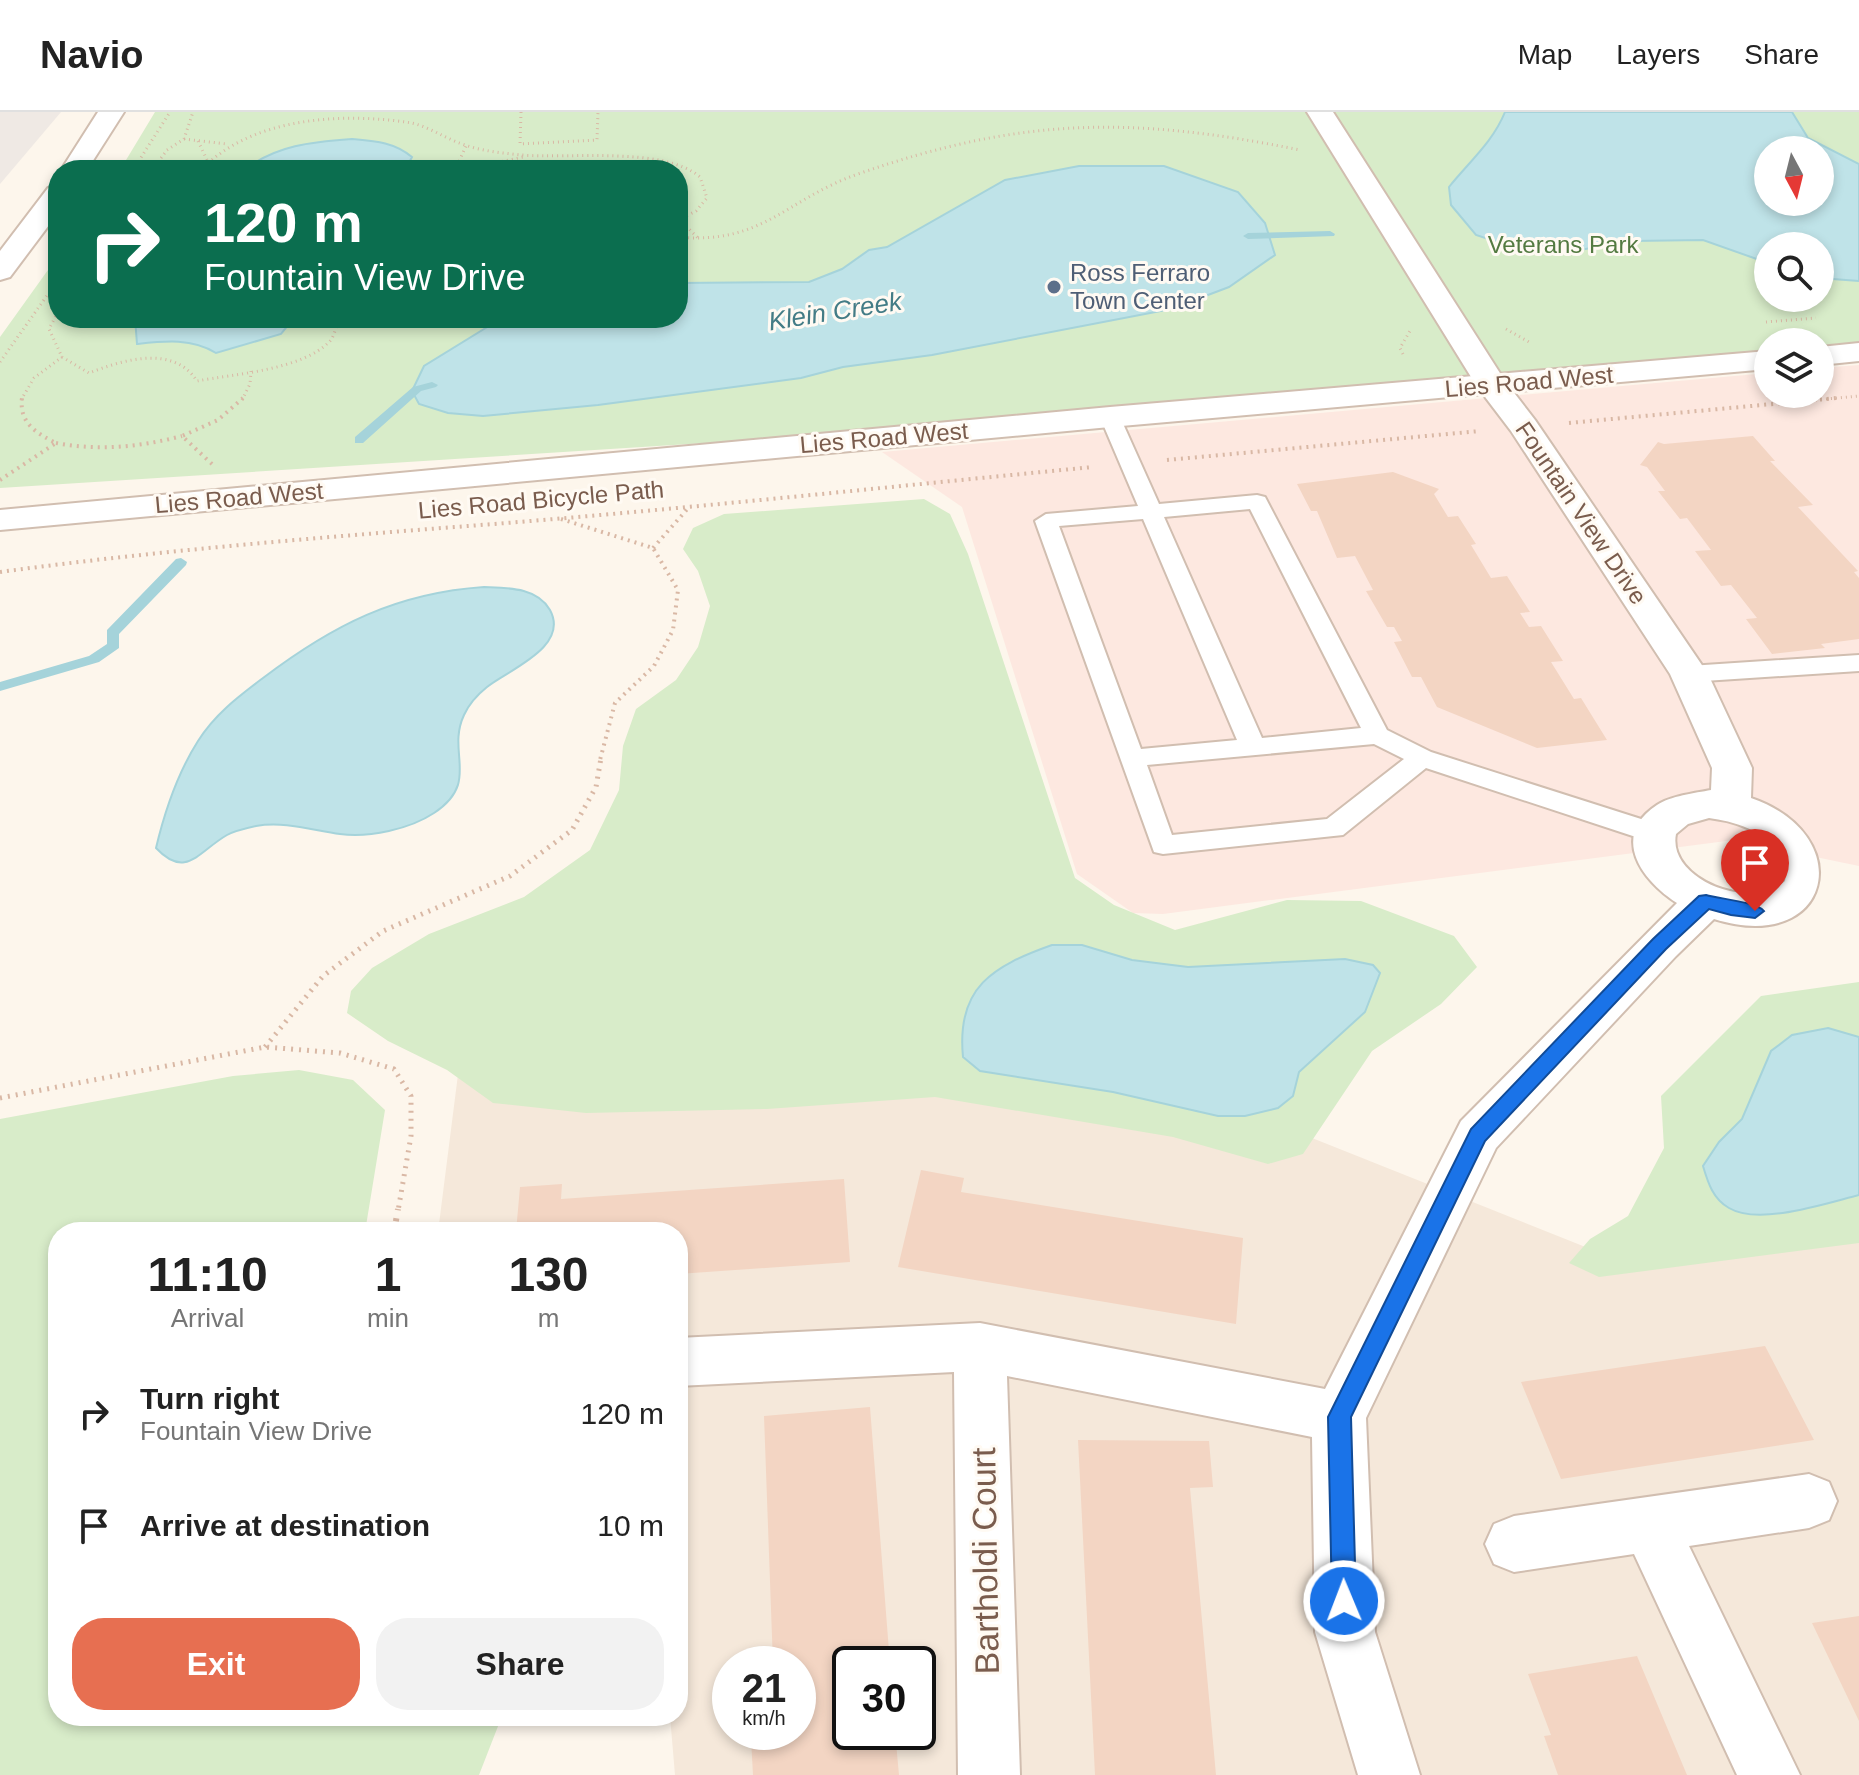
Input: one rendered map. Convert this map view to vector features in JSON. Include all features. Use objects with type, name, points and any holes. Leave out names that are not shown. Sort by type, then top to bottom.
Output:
[{"type":"street","points":[[80,160],[111,112]]},
{"type":"street","name":"Fountain View Drive","points":[[1320,112],[1492,385],[1524,427],[1689,674],[1732,768],[1730,806]]},
{"type":"street","points":[[0,271],[48,207]]},
{"type":"street","points":[[1834,355],[1859,352]]},
{"type":"street","name":"Lies Road West","points":[[0,520],[1110,417],[1754,361]]},
{"type":"street","points":[[1709,804],[1730,806],[1765,819],[1793,838],[1810,871],[1806,887],[1796,900],[1767,909],[1731,909],[1685,890],[1657,862],[1653,847],[1654,833],[1661,821],[1673,812],[1709,804]]},
{"type":"street","points":[[1389,1775],[1345,1632],[1339,1417],[1478,1135],[1660,944],[1706,901]]},
{"type":"street","points":[[688,1362],[980,1347],[1339,1417]]},
{"type":"street","name":"Bartholdi Court","points":[[980,1347],[989,1775]]},
{"type":"street","points":[[1514,1544],[1809,1501]]},
{"type":"street","points":[[1649,1524],[1769,1775]]},
{"type":"lane","points":[[1110,417],[1253,747]]},
{"type":"lane","points":[[1377,735],[1257,502],[1046,521],[1163,845],[1334,828],[1422,758]]},
{"type":"lane","points":[[1689,674],[1859,663]]},
{"type":"lane","points":[[1132,758],[1377,735],[1422,758],[1654,833]]},
{"type":"path","points":[[139,160],[170,112]]},
{"type":"path","points":[[160,160],[167,150],[184,139],[193,112]]},
{"type":"path","points":[[521,112],[520,144],[597,140],[598,112]]},
{"type":"path","points":[[210,160],[228,144],[278,125],[314,118],[370,117],[411,123],[466,146],[528,156],[606,154],[652,160]]},
{"type":"path","points":[[688,238],[738,235],[767,223],[840,180],[899,158],[995,132],[1049,125],[1177,126],[1243,136],[1300,150]]},
{"type":"path","points":[[184,139],[228,144]]},
{"type":"path","points":[[198,141],[207,160]]},
{"type":"path","points":[[460,160],[466,146]]},
{"type":"path","points":[[509,160],[528,156]]},
{"type":"path","points":[[688,170],[694,172],[705,184],[707,198],[688,215]]},
{"type":"path","points":[[688,229],[699,239]]},
{"type":"path","points":[[0,362],[48,294]]},
{"type":"path","points":[[1764,323],[1827,317]]},
{"type":"path","points":[[1496,320],[1517,338],[1528,342],[1544,341]]},
{"type":"path","points":[[1403,354],[1400,348],[1411,328],[1409,323]]},
{"type":"path","points":[[50,328],[62,357],[89,373],[120,362],[167,360],[188,368],[197,381],[308,356],[328,344],[336,328]]},
{"type":"path","points":[[62,357],[32,378],[18,399],[17,409],[28,429],[56,443],[84,448],[117,449],[182,436],[205,427],[239,404],[252,381],[251,371]]},
{"type":"path","points":[[1599,420],[1859,396]]},
{"type":"path","points":[[1179,459],[1458,433]]},
{"type":"path","points":[[182,436],[213,466]]},
{"type":"path","points":[[0,480],[56,443]]},
{"type":"path","name":"Lies Road Bicycle Path","points":[[0,572],[94,559],[210,550],[330,535],[556,518],[1085,468]]},
{"type":"path","points":[[653,548],[691,505]]},
{"type":"path","points":[[265,1047],[323,976],[383,931],[510,876],[572,830],[596,787],[604,737],[615,703],[654,666],[673,630],[678,590],[653,548],[556,518]]},
{"type":"path","points":[[0,1098],[265,1047],[340,1053],[394,1069],[411,1096],[411,1136],[396,1222]]},
{"type":"shaded area","points":[[0,112],[61,112],[0,184]]},
{"type":"shaded area","points":[[1859,365],[1859,866],[1734,840],[1163,914],[1133,913],[1077,874],[962,507],[882,452],[1754,374],[1754,408],[1834,408],[1834,367]]},
{"type":"shaded area","points":[[463,1035],[1061,1038],[1613,1258],[1859,1223],[1859,1775],[675,1775],[671,1726],[688,1726],[688,1222],[439,1222]]},
{"type":"green space","name":"Ross Ferraro Town Center","points":[[155,112],[1859,112],[1859,352],[1834,355],[1834,328],[1754,328],[1754,361],[1110,417],[0,488],[0,337],[48,270],[48,328],[688,328],[688,160],[126,160]]},
{"type":"green space","points":[[924,499],[950,514],[968,554],[1075,878],[1114,905],[1175,930],[1287,900],[1361,901],[1454,936],[1477,967],[1441,1004],[1372,1051],[1303,1154],[1268,1164],[1173,1137],[935,1097],[767,1109],[586,1113],[493,1103],[447,1070],[388,1041],[347,1013],[351,991],[372,968],[429,934],[524,897],[590,850],[619,790],[623,746],[636,709],[676,680],[698,647],[710,606],[698,571],[683,549],[693,528],[724,514]]},
{"type":"green space","points":[[1859,982],[1859,1243],[1599,1277],[1569,1263],[1590,1239],[1628,1216],[1664,1148],[1661,1096],[1761,996]]},
{"type":"green space","points":[[299,1070],[353,1080],[385,1110],[367,1222],[48,1222],[48,1726],[498,1726],[479,1775],[0,1775],[0,1119],[233,1076]]},
{"type":"water","points":[[1505,112],[1792,112],[1807,136],[1754,136],[1754,216],[1834,216],[1834,151],[1859,164],[1859,281],[1834,279],[1834,232],[1754,232],[1754,258],[1703,240],[1632,241],[1568,252],[1515,248],[1476,235],[1451,205],[1449,187],[1487,142]]},
{"type":"water","points":[[352,139],[376,142],[391,145],[412,157],[410,160],[260,160],[282,150]]},
{"type":"water","points":[[1079,166],[1164,166],[1238,192],[1265,223],[1275,255],[1229,287],[1171,309],[932,355],[843,367],[801,378],[598,405],[483,416],[448,413],[419,404],[412,391],[424,366],[486,328],[688,328],[688,283],[809,282],[842,269],[869,250],[887,247],[1005,180]]},
{"type":"water","points":[[136,328],[286,328],[281,334],[216,353],[188,343],[137,344]]},
{"type":"water","points":[[484,587],[521,590],[537,597],[550,610],[554,623],[552,635],[534,656],[487,687],[468,707],[459,729],[460,767],[456,790],[434,813],[401,828],[364,835],[288,825],[256,826],[227,835],[200,855],[184,862],[176,862],[156,848],[172,793],[198,741],[212,722],[245,692],[315,642],[367,615],[422,596]]},
{"type":"water","points":[[1052,945],[1082,945],[1132,960],[1188,967],[1345,959],[1373,965],[1380,973],[1365,1012],[1299,1072],[1293,1096],[1278,1108],[1245,1116],[1218,1116],[1113,1092],[980,1071],[963,1057],[962,1033],[966,1013],[983,983],[1012,962]]},
{"type":"water","points":[[1828,1028],[1859,1037],[1859,1195],[1775,1214],[1757,1215],[1729,1208],[1715,1195],[1703,1166],[1719,1142],[1742,1119],[1771,1051],[1792,1035]]},
{"type":"building","points":[[1753,436],[1775,461],[1770,461],[1813,505],[1798,507],[1858,571],[1854,572],[1859,578],[1859,639],[1821,644],[1825,648],[1772,654],[1746,619],[1757,618],[1731,585],[1721,586],[1695,551],[1711,550],[1687,518],[1680,519],[1658,491],[1665,491],[1647,467],[1640,465],[1658,442]]},
{"type":"building","points":[[1393,472],[1439,489],[1434,494],[1448,517],[1458,516],[1476,544],[1471,545],[1491,578],[1507,576],[1530,612],[1520,613],[1529,627],[1541,626],[1563,661],[1551,662],[1574,699],[1581,698],[1607,740],[1537,748],[1437,707],[1421,677],[1412,677],[1394,642],[1402,641],[1394,627],[1387,627],[1366,591],[1373,590],[1355,556],[1337,558],[1317,511],[1311,511],[1297,484]]},
{"type":"building","points":[[921,1170],[964,1178],[961,1192],[1243,1238],[1236,1324],[898,1267]]},
{"type":"building","points":[[844,1179],[850,1262],[688,1273],[688,1222],[517,1222],[520,1187],[562,1184],[561,1199]]},
{"type":"building","points":[[1765,1346],[1814,1440],[1561,1479],[1521,1382]]},
{"type":"building","points":[[870,1407],[889,1646],[832,1646],[832,1750],[897,1750],[899,1775],[753,1775],[752,1750],[816,1750],[816,1646],[772,1646],[764,1416]]},
{"type":"building","points":[[1078,1440],[1209,1441],[1213,1487],[1190,1488],[1216,1775],[1095,1775]]},
{"type":"building","points":[[1859,1616],[1859,1721],[1812,1623]]},
{"type":"building","points":[[1637,1656],[1687,1775],[1558,1775],[1544,1736],[1551,1735],[1528,1674]]},
{"type":"waterway","name":"Klein Creek","points":[[1248,236],[1330,234]]},
{"type":"waterway","name":"Klein Creek","points":[[359,440],[417,389],[432,385]]},
{"type":"waterway","name":"Klein Creek","points":[[0,687],[94,659],[114,645],[112,633],[181,562]]},
{"type":"place","name":"Ross Ferraro Town Center","points":[[1054,287]]},
{"type":"route","points":[[1344,1601],[1339,1417],[1478,1135],[1660,944],[1706,901],[1731,909],[1755,911]]},
{"type":"park label","name":"Veterans Park","points":[[1563,245]]}]
